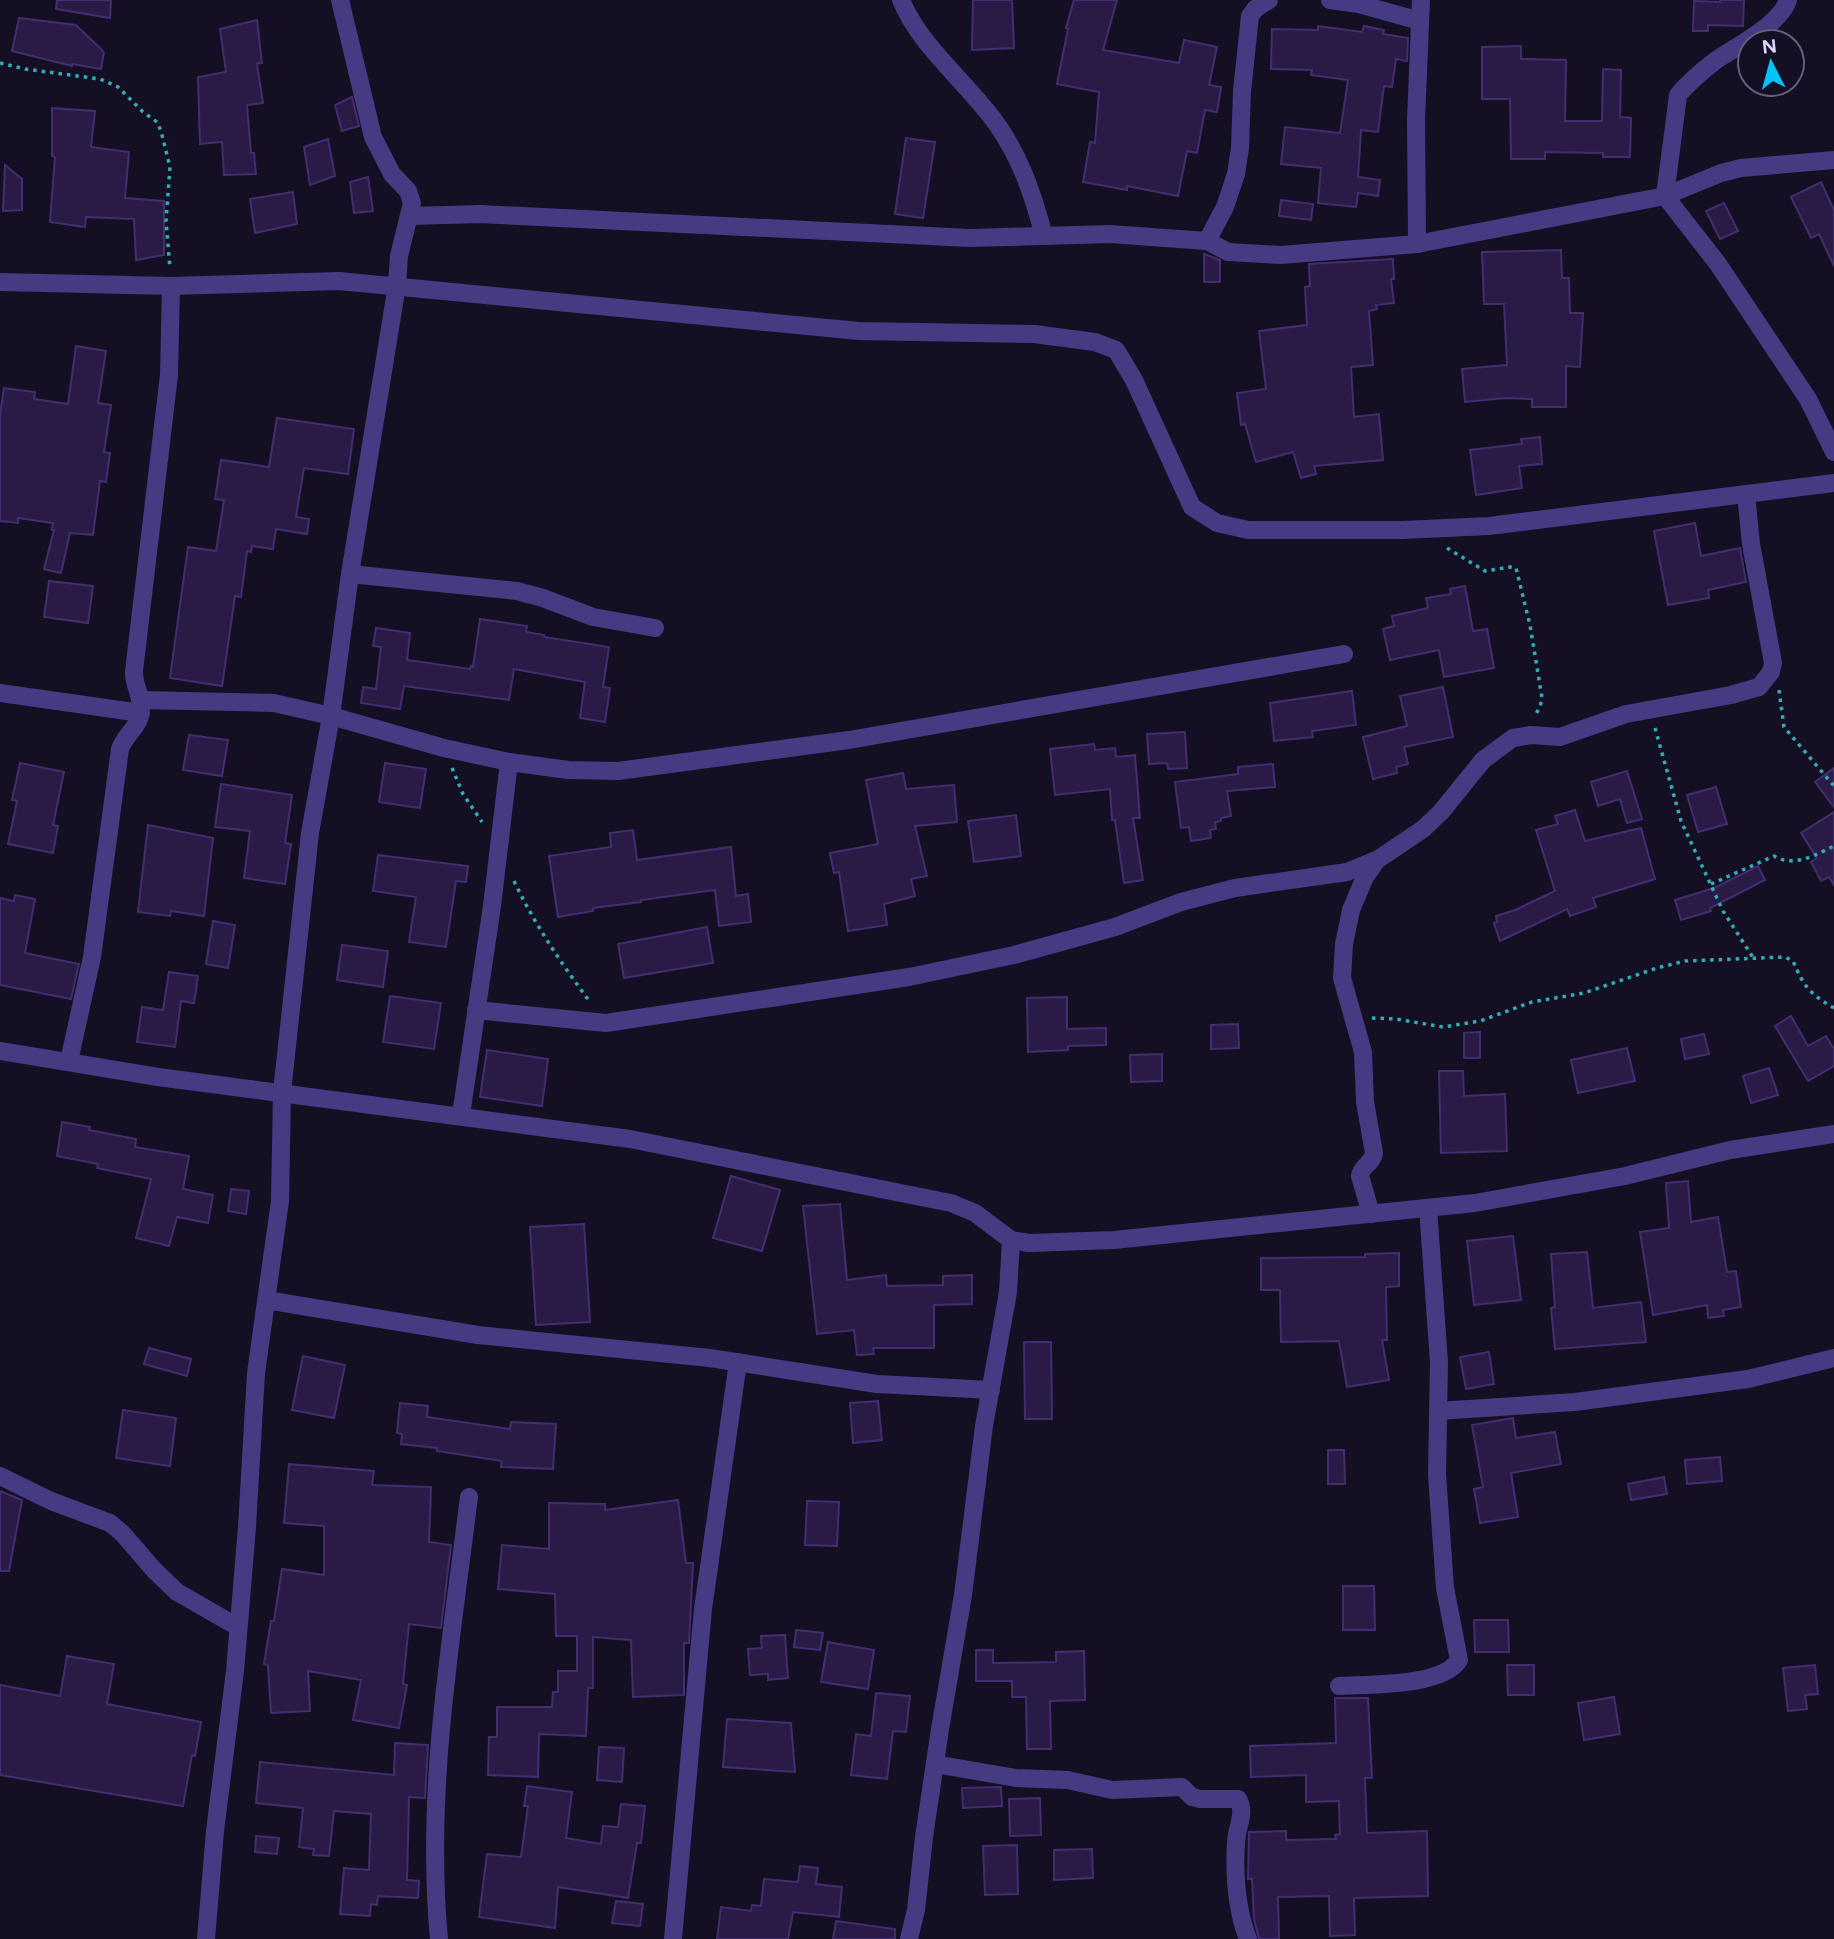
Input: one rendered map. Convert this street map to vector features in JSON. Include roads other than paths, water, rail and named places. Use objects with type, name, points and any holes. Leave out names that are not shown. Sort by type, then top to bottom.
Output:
[{"type":"street","points":[[206,1939],[238,1627],[256,1373],[280,1201],[282,1092],[310,833],[331,716],[397,285],[398,256],[410,216],[411,198],[408,191],[392,174],[373,137],[340,0]]},
{"type":"street","points":[[901,0],[905,12],[924,39],[996,122],[1017,156],[1029,183],[1044,236]]},
{"type":"street","points":[[1207,241],[1225,207],[1236,174],[1250,16],[1255,9],[1269,0]]},
{"type":"street","points":[[1330,0],[1359,4],[1420,21]]},
{"type":"street","points":[[1417,244],[1416,119],[1421,0]]},
{"type":"street","points":[[1788,0],[1772,22],[1712,63],[1678,95],[1665,196],[1718,264],[1808,400],[1834,452]]},
{"type":"street","points":[[410,216],[480,214],[970,238],[1110,234],[1207,241],[1228,253],[1282,255],[1417,244],[1665,196],[1721,173],[1741,168],[1834,160]]},
{"type":"street","points":[[0,282],[171,286],[338,281],[859,331],[1034,334],[1095,342],[1116,350],[1134,380],[1192,507],[1217,523],[1248,530],[1403,530],[1489,526],[1834,483]]},
{"type":"street","points":[[69,1061],[92,957],[120,749],[122,742],[136,725],[141,707],[134,685],[134,671],[169,375],[171,286]]},
{"type":"street","points":[[476,1010],[606,1023],[909,977],[1001,958],[1115,928],[1195,898],[1235,888],[1347,873],[1377,860],[1423,829],[1441,812],[1483,760],[1513,738],[1531,735],[1560,737],[1626,714],[1731,695],[1759,687],[1771,672],[1773,663],[1751,544],[1746,494]]},
{"type":"street","points":[[351,574],[517,592],[543,598],[593,617],[655,628]]},
{"type":"street","points":[[0,692],[141,707],[274,703],[444,748],[509,762],[568,770],[618,771],[849,740],[1344,654]]},
{"type":"street","points":[[461,1115],[509,762]]},
{"type":"street","points":[[1371,1214],[1360,1176],[1361,1171],[1373,1158],[1374,1146],[1365,1102],[1363,1052],[1342,978],[1344,944],[1357,891],[1377,860]]},
{"type":"street","points":[[0,1051],[158,1077],[630,1139],[950,1203],[975,1213],[1011,1240],[1029,1243],[1114,1240],[1475,1203],[1625,1176],[1730,1150],[1834,1134]]},
{"type":"street","points":[[1339,1686],[1422,1680],[1448,1671],[1459,1660],[1446,1588],[1437,1474],[1439,1362],[1428,1208]]},
{"type":"street","points":[[909,1939],[916,1910],[934,1765],[963,1595],[984,1426],[1008,1292],[1011,1240]]},
{"type":"street","points":[[266,1300],[478,1335],[738,1362],[877,1384],[991,1390]]},
{"type":"street","points":[[1438,1411],[1575,1402],[1748,1379],[1834,1358]]},
{"type":"street","points":[[673,1939],[703,1609],[738,1362]]},
{"type":"street","points":[[0,1476],[51,1501],[110,1523],[177,1592],[238,1627]]},
{"type":"street","points":[[439,1939],[435,1851],[436,1798],[441,1729],[469,1497]]},
{"type":"street","points":[[934,1765],[1016,1778],[1068,1780],[1112,1790],[1182,1787],[1192,1797],[1200,1799],[1238,1799],[1242,1811],[1236,1840],[1237,1909],[1248,1939]]}]
